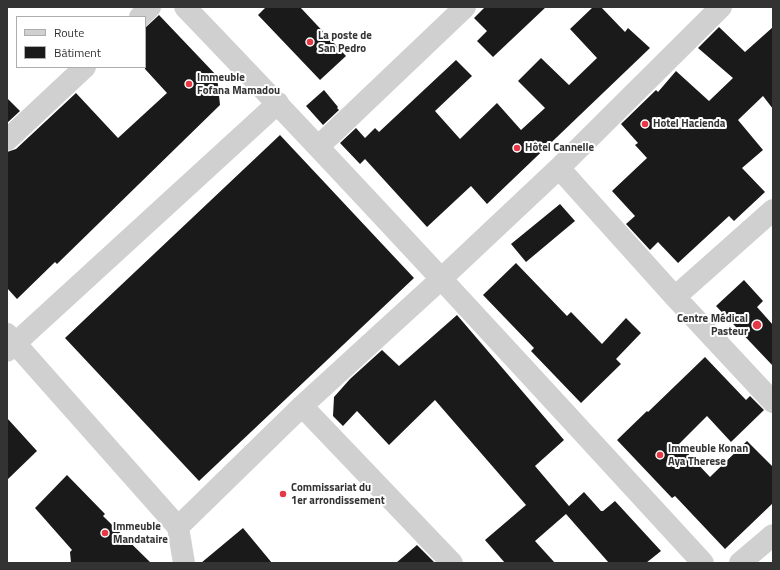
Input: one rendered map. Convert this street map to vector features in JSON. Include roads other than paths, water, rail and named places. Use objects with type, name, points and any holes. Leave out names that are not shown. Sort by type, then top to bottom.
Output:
[{"type":"street","points":[[141,16],[150,7]]},
{"type":"street","points":[[185,7],[319,146],[703,563]]},
{"type":"street","points":[[319,146],[465,7]]},
{"type":"street","points":[[178,527],[302,406],[441,279],[559,168],[721,7]]},
{"type":"street","points":[[7,140],[84,68]]},
{"type":"street","points":[[184,563],[178,527],[10,343],[278,103]]},
{"type":"street","points":[[559,168],[675,297],[773,402]]},
{"type":"street","points":[[675,297],[773,210]]},
{"type":"street","points":[[302,406],[452,563]]},
{"type":"street","points":[[740,563],[773,535]]},
{"type":"place","name":"La poste de San Pedro","points":[[310,42]]},
{"type":"place","name":"Immeuble Fofana Mamadou","points":[[189,84]]},
{"type":"place","name":"Hotel Hacienda","points":[[645,124]]},
{"type":"place","name":"Hôtel Cannelle","points":[[517,148]]},
{"type":"place","name":"Centre Médical Pasteur","points":[[757,325]]},
{"type":"place","name":"Immeuble Konan Aya Therese","points":[[660,455]]},
{"type":"place","name":"Commissariat du 1er arrondissement","points":[[283,494]]},
{"type":"place","name":"Immeuble Mandataire","points":[[105,533]]}]
